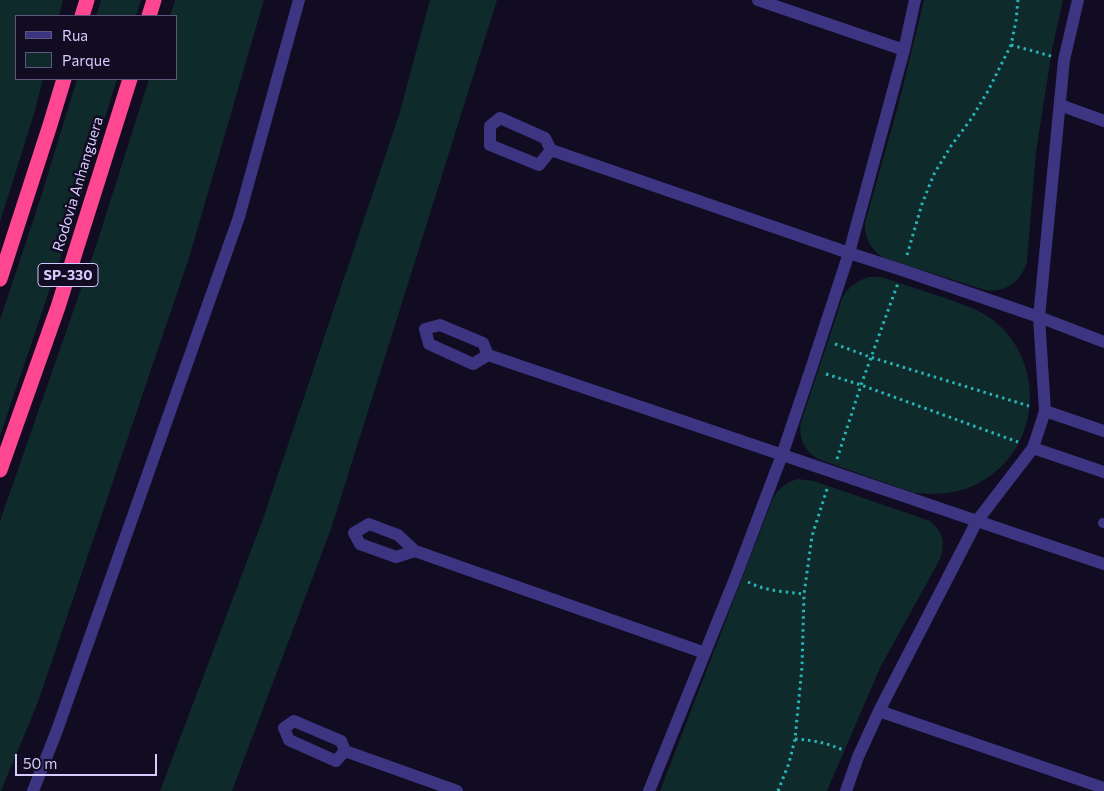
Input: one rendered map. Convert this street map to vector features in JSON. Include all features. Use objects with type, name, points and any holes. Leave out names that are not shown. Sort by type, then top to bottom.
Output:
[{"type":"highway","points":[[72,15],[76,0]]},
{"type":"highway","points":[[82,15],[87,0]]},
{"type":"highway","points":[[149,15],[154,0]]},
{"type":"highway","points":[[50,125],[59,80]]},
{"type":"highway","points":[[0,279],[64,80]]},
{"type":"highway","name":"Rodovia Anhanguera","points":[[0,470],[58,308],[130,80]]},
{"type":"street","points":[[33,791],[56,733],[239,217],[298,0]]},
{"type":"street","points":[[758,0],[904,50]]},
{"type":"street","points":[[649,791],[736,576],[782,455],[811,369],[849,253],[904,50],[915,0]]},
{"type":"street","points":[[846,791],[858,757],[879,711],[977,521],[1033,448],[1045,411],[1039,317],[1064,60],[1078,0]]},
{"type":"street","points":[[1060,106],[1104,121]]},
{"type":"street","points":[[551,150],[539,165],[490,145],[490,126],[500,118],[546,138],[551,150],[1039,317],[1104,342]]},
{"type":"street","points":[[488,355],[1104,564]]},
{"type":"street","points":[[1045,411],[1104,431]]},
{"type":"street","points":[[1033,448],[1104,472]]},
{"type":"street","points":[[415,551],[705,653]]},
{"type":"street","points":[[879,711],[1104,788]]},
{"type":"street","points":[[344,751],[458,791]]},
{"type":"path","points":[[778,791],[789,763],[795,739],[802,667],[804,594],[812,536],[870,357],[902,270],[922,204],[934,174],[951,146],[971,119],[988,90],[1010,45],[1016,21],[1018,0]]},
{"type":"path","points":[[1010,45],[1064,60]]},
{"type":"path","points":[[820,339],[870,357],[1045,411]]},
{"type":"path","points":[[811,369],[861,385],[1033,448]]},
{"type":"path","points":[[736,576],[755,586],[804,594]]},
{"type":"path","points":[[795,739],[810,739],[826,743],[858,757]]},
{"type":"green space","points":[[0,0],[63,0],[59,15],[15,15],[15,80],[43,80],[0,222]]},
{"type":"green space","points":[[101,0],[141,0],[136,15],[96,15]]},
{"type":"green space","points":[[175,0],[264,0],[189,258],[38,702],[0,791],[0,521],[97,243],[149,80],[178,80],[178,15],[170,15]]},
{"type":"green space","points":[[430,0],[497,0],[331,529],[232,791],[160,791],[264,516],[399,115]]},
{"type":"green space","points":[[924,0],[1063,0],[1052,50],[1036,152],[1027,262],[1021,275],[1011,285],[999,290],[985,290],[884,258],[875,251],[867,239],[865,223],[899,102]]},
{"type":"green space","points":[[77,80],[117,80],[74,218],[0,436],[0,320],[39,203]]},
{"type":"green space","points":[[869,277],[881,277],[976,310],[998,324],[1018,350],[1026,371],[1030,392],[1028,414],[1022,435],[1012,454],[997,471],[977,484],[962,490],[946,493],[914,493],[818,459],[803,444],[800,433],[801,422],[842,299],[853,285]]},
{"type":"green space","points":[[798,479],[814,481],[930,521],[938,529],[942,538],[943,548],[940,559],[880,668],[827,791],[660,791],[773,498],[783,486]]}]
